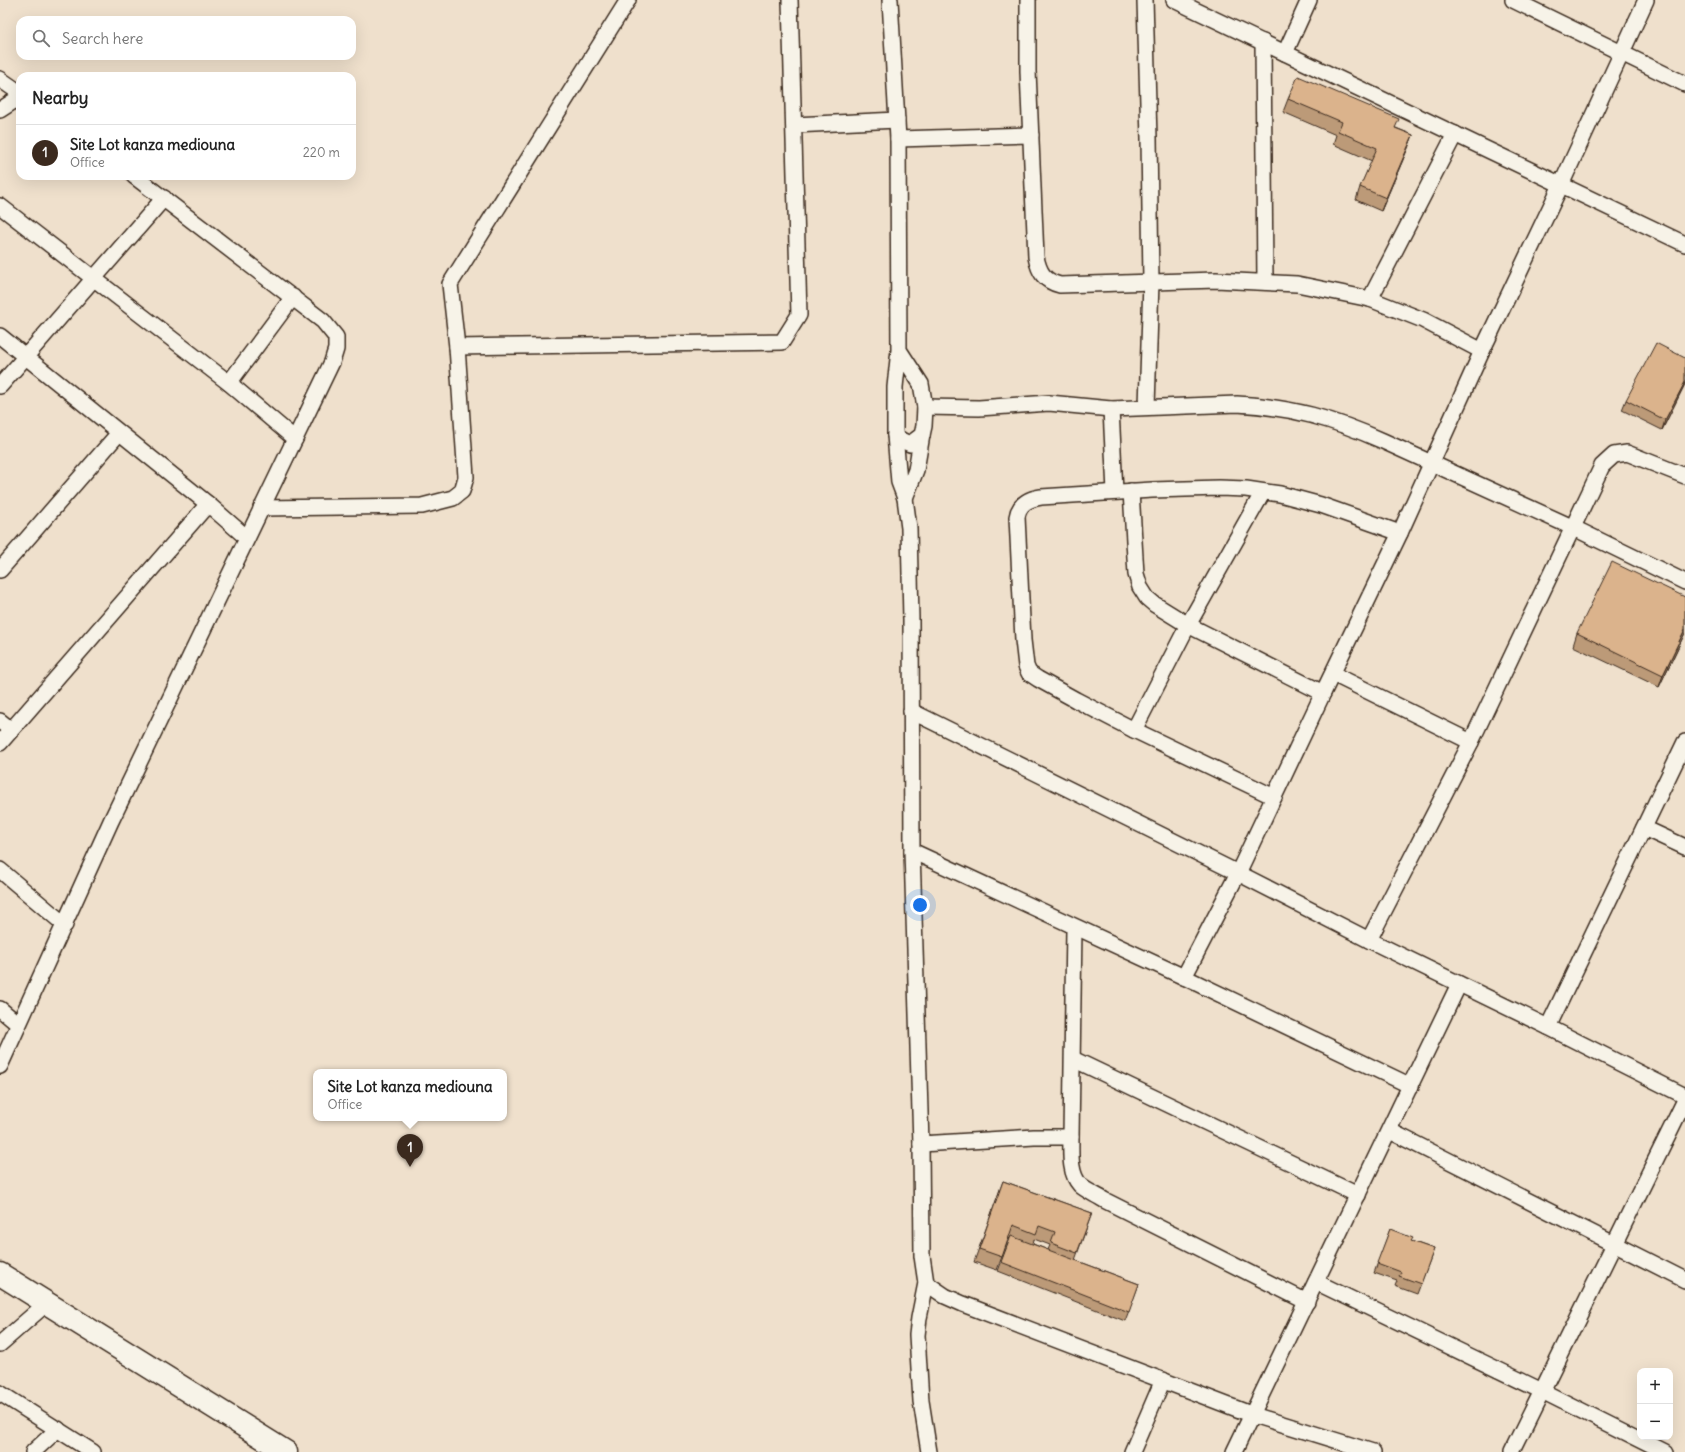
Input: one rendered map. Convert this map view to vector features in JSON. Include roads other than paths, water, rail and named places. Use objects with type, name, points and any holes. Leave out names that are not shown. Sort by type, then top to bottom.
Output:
[{"type":"street","points":[[262,508],[422,506],[453,498],[462,491],[466,477],[457,347],[450,284],[628,0]]},
{"type":"street","points":[[457,347],[782,342],[800,315],[790,0]]},
{"type":"street","points":[[890,0],[898,138],[899,350],[895,387],[895,435],[899,482],[905,498],[909,528],[912,851],[921,1144],[922,1256],[926,1283],[917,1335],[921,1401],[929,1452]]},
{"type":"street","points":[[1028,0],[1028,71],[1036,257],[1038,268],[1044,277],[1049,281],[1060,285],[1216,280],[1297,284],[1370,299],[1423,320],[1482,351]]},
{"type":"street","points":[[1145,0],[1151,282],[1147,406]]},
{"type":"street","points":[[1174,0],[1685,244]]},
{"type":"street","points":[[1285,53],[1309,0]]},
{"type":"street","points":[[1513,0],[1685,84]]},
{"type":"street","points":[[1184,977],[1238,873],[1400,533],[1482,351],[1562,185],[1646,0]]},
{"type":"street","points":[[1262,42],[1265,282]]},
{"type":"street","points":[[0,79],[16,90]]},
{"type":"street","points":[[0,110],[16,100]]},
{"type":"street","points":[[794,125],[897,120]]},
{"type":"street","points":[[1370,299],[1455,134]]},
{"type":"street","points":[[898,138],[1031,135]]},
{"type":"street","points":[[0,1066],[111,821],[332,362],[337,342],[334,333],[329,327],[293,297],[139,180]]},
{"type":"street","points":[[0,386],[164,198]]},
{"type":"street","points":[[0,206],[93,280],[229,382],[295,439]]},
{"type":"street","points":[[229,382],[293,297]]},
{"type":"street","points":[[0,336],[208,504],[247,538]]},
{"type":"street","points":[[899,350],[921,384],[925,407],[924,426],[916,470],[905,498]]},
{"type":"street","points":[[895,387],[898,383],[907,379],[914,379],[921,384]]},
{"type":"street","points":[[925,407],[979,408],[1048,404],[1111,409],[1147,406],[1237,404],[1301,412],[1326,418],[1352,427],[1574,528],[1685,582]]},
{"type":"street","points":[[1111,409],[1115,492]]},
{"type":"street","points":[[0,570],[119,433]]},
{"type":"street","points":[[895,435],[901,440],[910,444],[922,434]]},
{"type":"street","points":[[1369,940],[1471,742],[1574,528],[1602,466],[1614,455],[1627,453],[1684,473]]},
{"type":"street","points":[[1274,797],[1134,730],[1032,675],[1026,666],[1023,649],[1016,517],[1019,507],[1029,500],[1041,497],[1131,491],[1219,488],[1280,494],[1321,505],[1400,533]]},
{"type":"street","points":[[1131,491],[1134,550],[1140,587],[1147,598],[1188,625],[1323,693]]},
{"type":"street","points":[[1134,730],[1188,625],[1263,492]]},
{"type":"street","points":[[0,743],[5,725],[208,504]]},
{"type":"street","points":[[1333,674],[1471,742]]},
{"type":"street","points":[[911,711],[1685,1096]]},
{"type":"street","points":[[1548,1027],[1685,742]]},
{"type":"street","points":[[1644,828],[1685,847]]},
{"type":"street","points":[[912,851],[1074,928],[1184,977],[1411,1086]]},
{"type":"street","points":[[0,870],[65,925]]},
{"type":"street","points":[[1074,928],[1071,1137],[1076,1179],[1084,1188],[1164,1231],[1307,1302]]},
{"type":"street","points":[[1234,1452],[1390,1131],[1459,984]]},
{"type":"street","points":[[0,1009],[18,1024]]},
{"type":"street","points":[[1073,1059],[1358,1195]]},
{"type":"street","points":[[1512,1452],[1685,1100]]},
{"type":"street","points":[[1390,1131],[1685,1280]]},
{"type":"street","points":[[921,1144],[1034,1137],[1071,1137]]},
{"type":"street","points":[[0,1274],[286,1452]]},
{"type":"street","points":[[1316,1282],[1542,1391],[1664,1452]]},
{"type":"street","points":[[926,1283],[945,1296],[963,1304],[1335,1447],[1373,1452]]},
{"type":"street","points":[[0,1344],[47,1303]]},
{"type":"street","points":[[1132,1452],[1163,1380]]},
{"type":"street","points":[[0,1393],[93,1452]]},
{"type":"street","points":[[33,1452],[58,1429]]},
{"type":"place","name":"Site Lot kanza mediouna","points":[[410,1167]]}]
